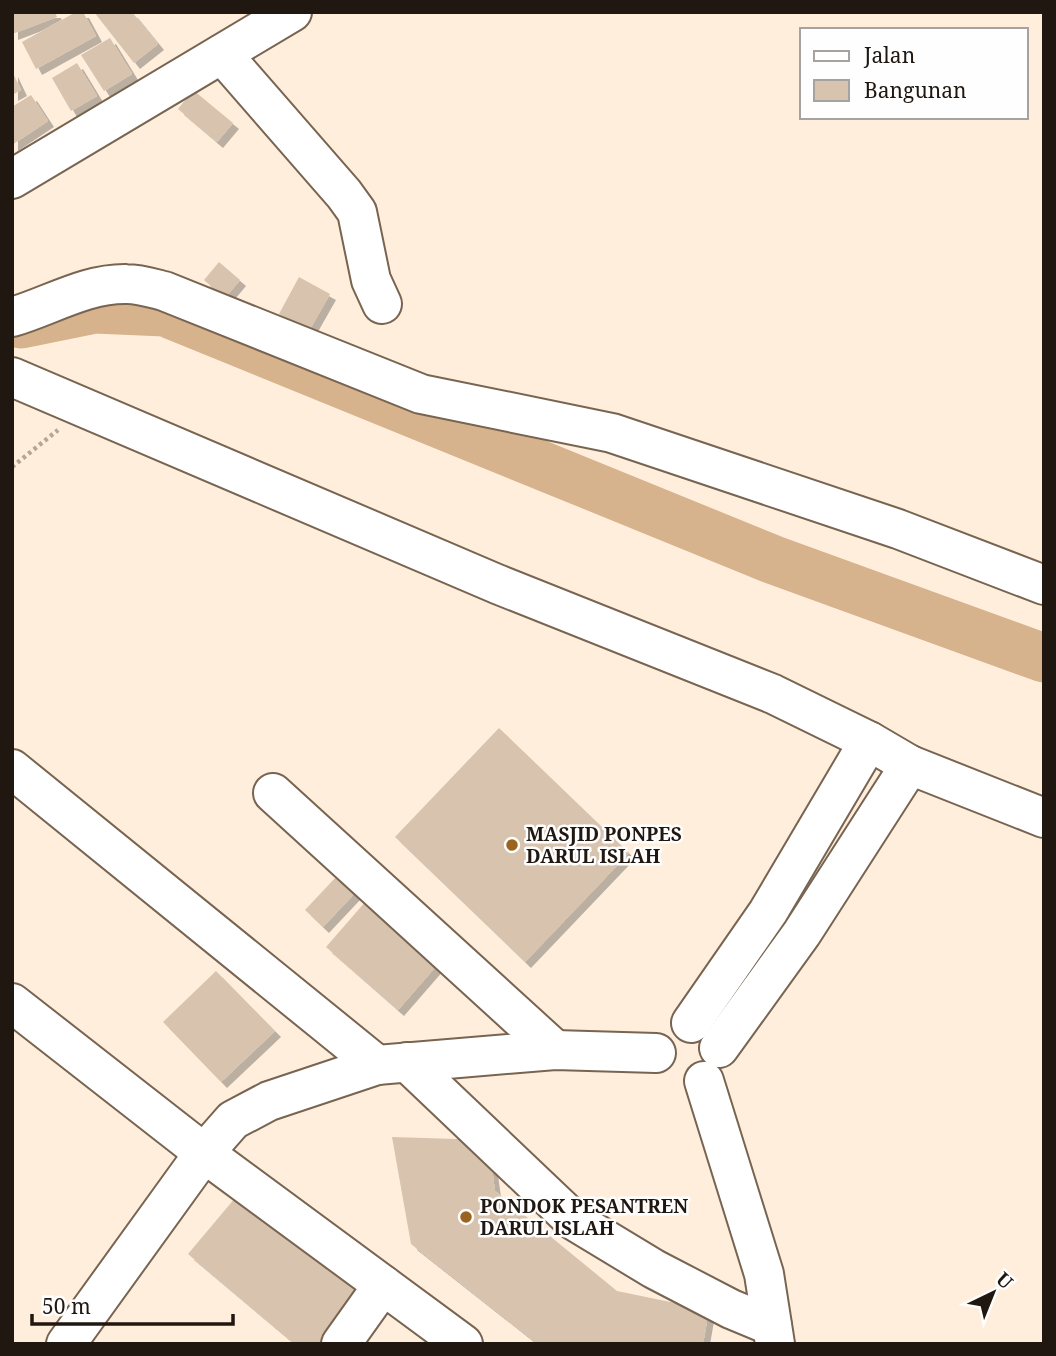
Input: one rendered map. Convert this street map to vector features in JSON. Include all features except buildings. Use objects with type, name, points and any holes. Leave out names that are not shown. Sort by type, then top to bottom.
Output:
[{"type":"street","points":[[12,179],[292,12]]},
{"type":"street","points":[[222,54],[357,212],[371,280],[382,304]]},
{"type":"street","points":[[12,317],[67,295],[99,287],[128,284],[164,291],[421,394],[612,433],[898,529],[1044,585]]},
{"type":"street","points":[[22,382],[497,584],[773,694],[869,741],[910,765],[1044,818]]},
{"type":"street","points":[[691,1023],[768,912],[869,741]]},
{"type":"street","points":[[773,1335],[764,1274],[711,1065],[712,1034],[702,1026],[691,1023],[677,1025],[663,1034],[658,1042],[658,1065],[674,1083],[687,1086],[711,1065],[802,933],[910,765]]},
{"type":"street","points":[[12,769],[392,1064],[573,1220],[773,1335]]},
{"type":"street","points":[[273,793],[555,1050]]},
{"type":"street","points":[[768,912],[802,933]]},
{"type":"street","points":[[12,1003],[204,1153],[463,1344]]},
{"type":"street","points":[[66,1344],[204,1153],[233,1120],[270,1101],[392,1064],[555,1050],[656,1053]]},
{"type":"street","points":[[341,1344],[383,1285]]},
{"type":"path","points":[[12,467],[84,408]]},
{"type":"waterway","points":[[21,324],[95,309],[165,312],[774,560],[1044,658]]},
{"type":"place","name":"MASJID PONPES DARUL ISLAH","points":[[512,845]]},
{"type":"place","name":"PONDOK PESANTREN DARUL ISLAH","points":[[466,1217]]}]
